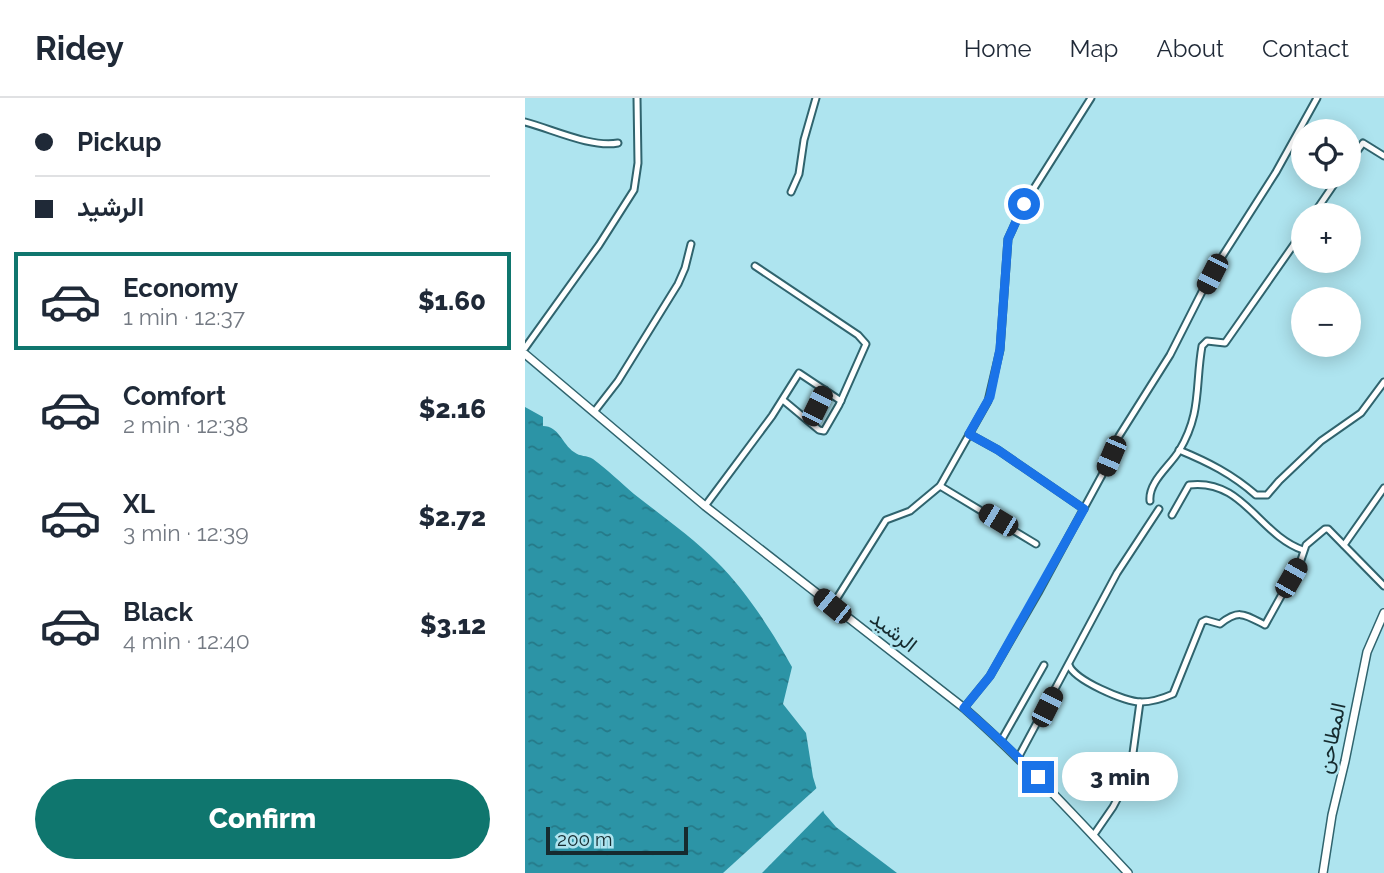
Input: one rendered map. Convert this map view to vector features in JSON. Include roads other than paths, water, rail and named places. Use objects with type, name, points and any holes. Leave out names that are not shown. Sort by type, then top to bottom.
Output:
[{"type":"main road","name":"الرشيد","points":[[525,354],[705,506],[964,708],[1018,758],[1128,873]]},
{"type":"main road","name":"المطاحن","points":[[1323,873],[1332,816],[1367,652],[1384,613]]},
{"type":"street","points":[[525,348],[599,246],[634,190],[638,176],[637,98]]},
{"type":"street","points":[[791,192],[799,174],[804,140],[816,98]]},
{"type":"street","points":[[832,606],[886,520],[910,511],[940,486],[990,397],[997,361],[1008,239],[1024,204],[1091,98]]},
{"type":"street","points":[[964,708],[990,676],[1084,509],[1119,436],[1170,355],[1212,274],[1276,172],[1317,98]]},
{"type":"street","points":[[525,122],[594,143],[618,144]]},
{"type":"street","points":[[1361,146],[1363,143],[1384,156]]},
{"type":"street","points":[[594,412],[618,381],[678,284],[691,244]]},
{"type":"street","points":[[1150,501],[1149,494],[1154,484],[1179,450],[1195,417],[1202,346],[1207,341],[1225,343],[1291,249]]},
{"type":"street","points":[[755,266],[858,335],[866,344],[841,401],[824,431],[820,431],[783,400]]},
{"type":"street","points":[[705,506],[783,400],[799,373],[841,401]]},
{"type":"street","points":[[1179,450],[1214,464],[1236,477],[1256,495],[1267,495],[1321,441],[1361,413],[1384,382]]},
{"type":"street","points":[[809,421],[825,390]]},
{"type":"street","points":[[969,434],[998,450],[1084,509]]},
{"type":"street","points":[[1172,515],[1189,485],[1223,488],[1285,541],[1303,550]]},
{"type":"street","points":[[940,486],[1036,544]]},
{"type":"street","points":[[1344,545],[1384,488]]},
{"type":"street","points":[[1018,758],[1118,573],[1159,509]]},
{"type":"street","points":[[1069,665],[1073,673],[1086,682],[1140,702],[1173,694],[1204,620],[1217,625],[1232,614],[1242,614],[1265,625],[1301,561],[1303,550],[1325,529],[1384,586]]},
{"type":"street","points":[[1001,741],[1044,665]]},
{"type":"street","points":[[1093,836],[1130,775],[1140,702]]},
{"type":"water","points":[[525,407],[543,417],[543,426],[557,432],[570,449],[593,459],[687,535],[738,585],[792,667],[783,704],[806,733],[813,777],[824,813],[836,827],[897,873],[525,873]]}]
